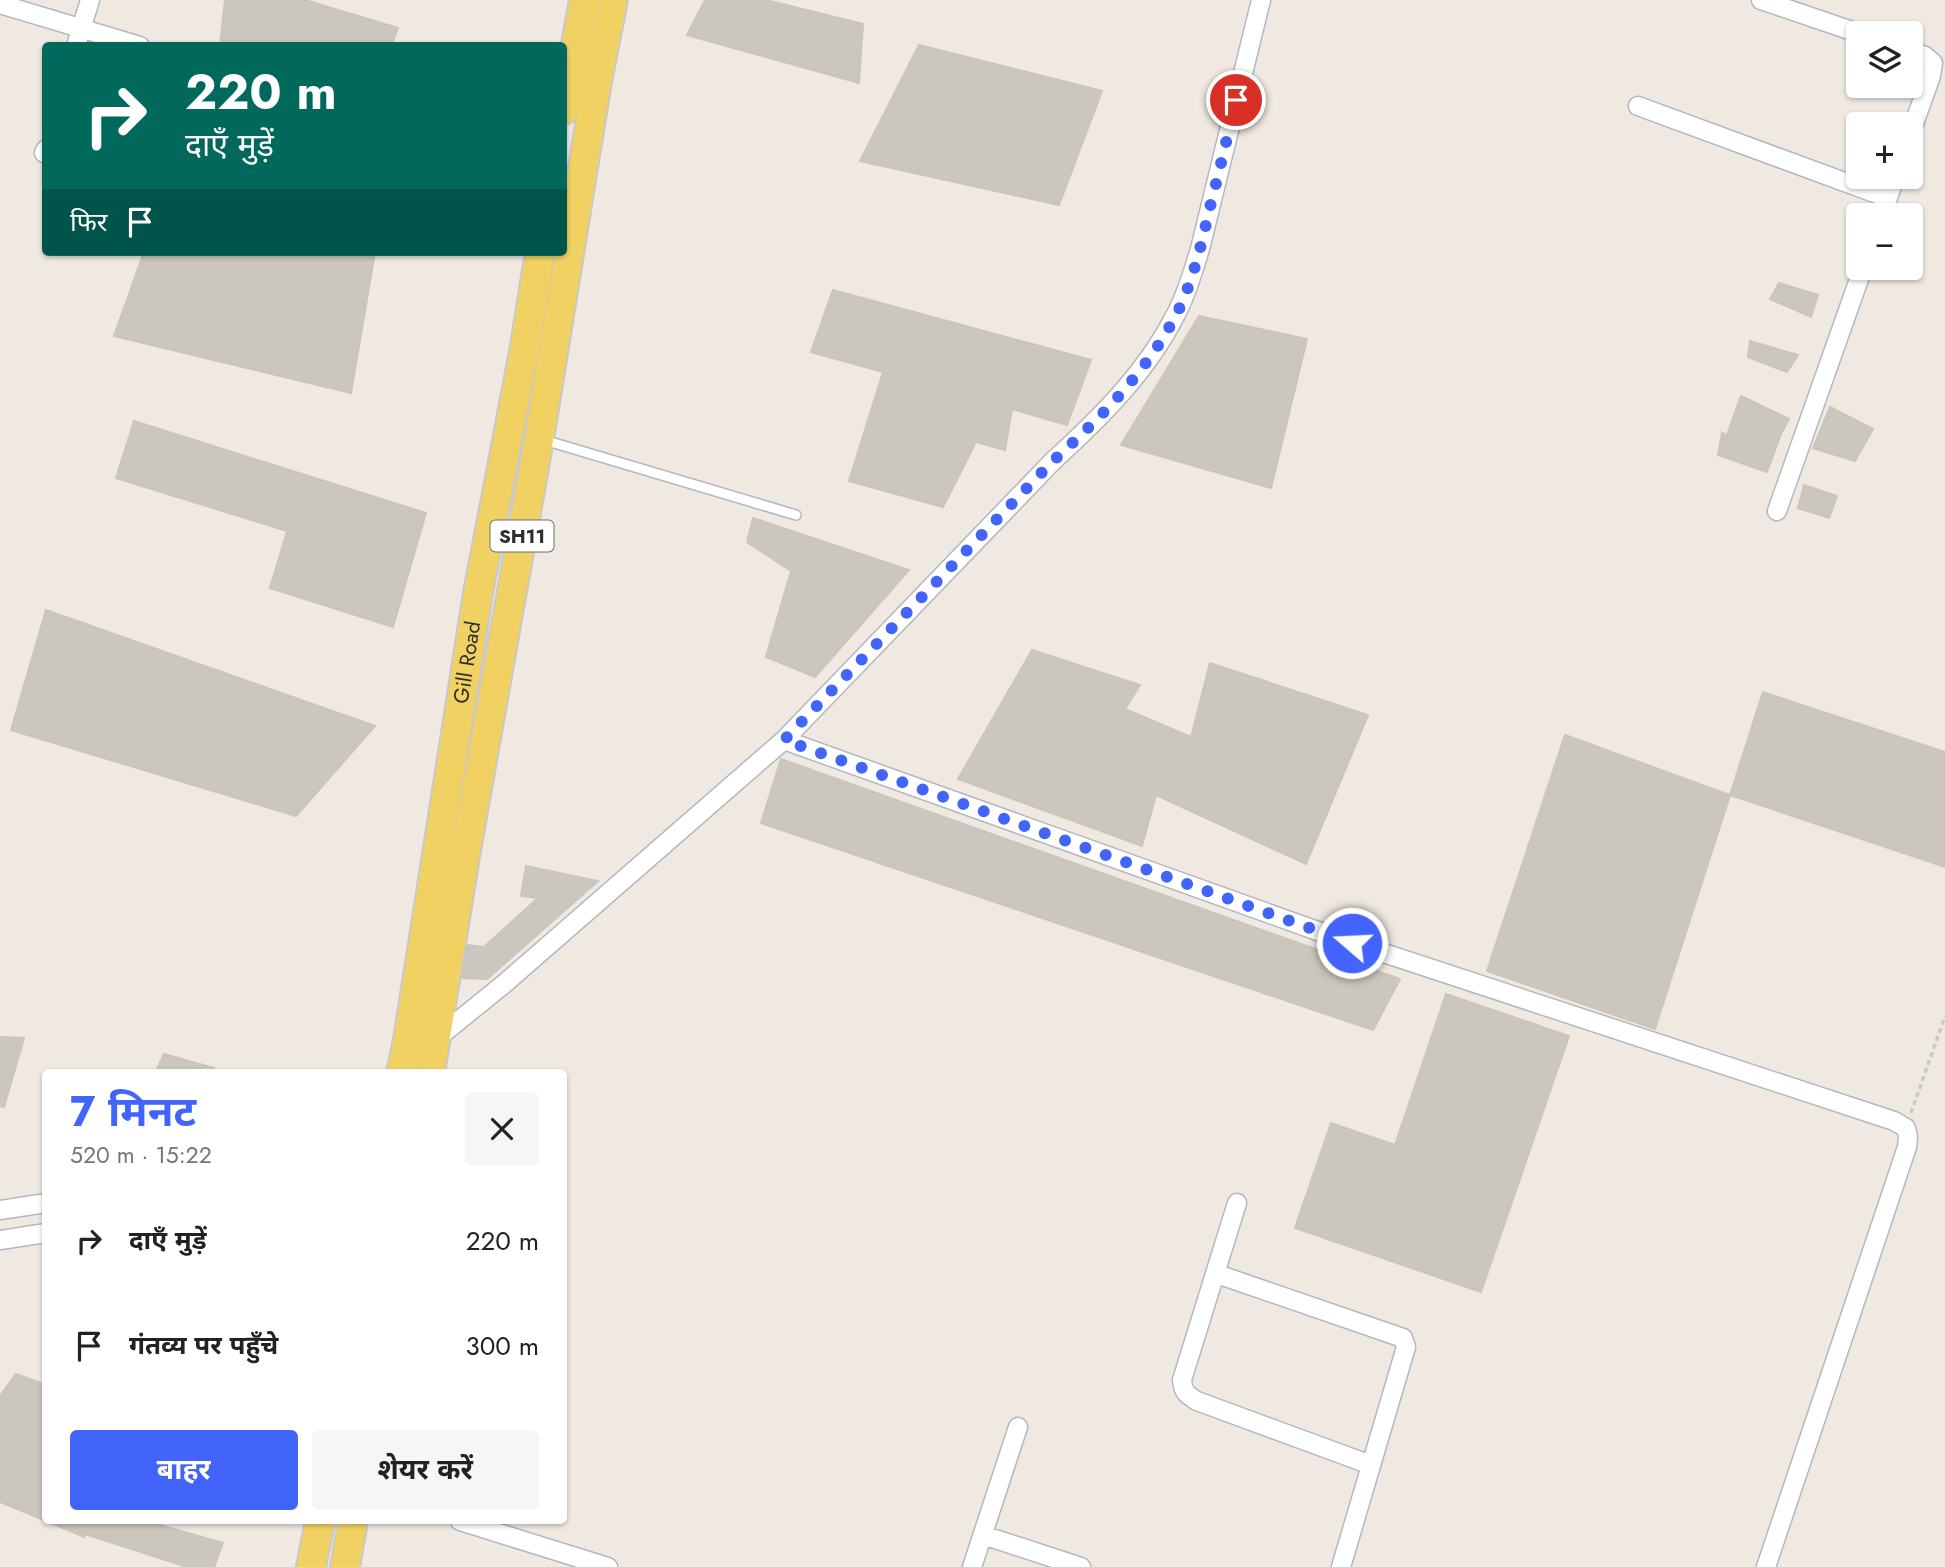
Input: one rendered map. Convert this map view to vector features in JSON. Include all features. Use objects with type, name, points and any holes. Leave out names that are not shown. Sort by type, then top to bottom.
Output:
[{"type":"main road","points":[[567,93],[583,0]]},
{"type":"main road","name":"SH11","points":[[431,1069],[612,0]]},
{"type":"main road","name":"Gill Road","points":[[402,1069],[478,593],[539,256]]},
{"type":"main road","points":[[311,1567],[319,1524]]},
{"type":"main road","points":[[345,1567],[352,1524]]},
{"type":"street","points":[[79,37],[90,0]]},
{"type":"street","points":[[436,1040],[784,740],[1120,395],[1152,354],[1176,315],[1190,281],[1261,0]]},
{"type":"street","points":[[1761,0],[1846,29]]},
{"type":"street","points":[[0,4],[79,37],[113,42]]},
{"type":"street","points":[[1918,112],[1933,63],[1923,55]]},
{"type":"street","points":[[1637,106],[1875,203]]},
{"type":"street","points":[[1777,511],[1859,280]]},
{"type":"street","points":[[784,740],[1326,934],[1894,1121],[1906,1128],[1907,1147],[1766,1567]]},
{"type":"street","points":[[1237,1203],[1182,1380],[1183,1388],[1197,1401],[1371,1465]]},
{"type":"street","points":[[0,1210],[39,1204],[41,1234],[0,1240]]},
{"type":"street","points":[[1217,1274],[1404,1338],[1406,1347],[1341,1567]]},
{"type":"street","points":[[972,1567],[1017,1427]]},
{"type":"street","points":[[470,1524],[608,1567]]},
{"type":"street","points":[[983,1535],[1081,1567]]},
{"type":"lane","points":[[539,439],[796,514]]},
{"type":"path","points":[[1906,1128],[1945,1016]]},
{"type":"building","points":[[225,0],[305,0],[398,28],[393,42],[220,42]]},
{"type":"building","points":[[705,0],[766,0],[863,24],[859,83],[687,35]]},
{"type":"building","points":[[919,45],[1102,91],[1059,205],[860,161]]},
{"type":"building","points":[[143,256],[374,256],[351,393],[114,336]]},
{"type":"building","points":[[1779,283],[1818,295],[1811,317],[1770,299]]},
{"type":"building","points":[[833,290],[1091,360],[1067,425],[1012,409],[1005,450],[976,442],[943,507],[849,481],[883,372],[811,352]]},
{"type":"building","points":[[1199,316],[1307,339],[1271,488],[1121,445]]},
{"type":"building","points":[[1750,341],[1798,355],[1787,372],[1748,357]]},
{"type":"building","points":[[1741,396],[1789,419],[1767,472],[1718,455],[1722,433],[1727,435]]},
{"type":"building","points":[[1830,407],[1873,429],[1855,461],[1813,448]]},
{"type":"building","points":[[134,421],[426,513],[393,627],[270,588],[287,531],[116,478]]},
{"type":"building","points":[[1804,485],[1837,496],[1829,518],[1798,508]]},
{"type":"building","points":[[753,518],[909,570],[815,677],[766,657],[791,571],[747,542]]},
{"type":"building","points":[[46,610],[375,726],[296,816],[11,730]]},
{"type":"building","points":[[1032,650],[1140,685],[1125,709],[1191,737],[1210,663],[1368,715],[1306,864],[1156,795],[1142,846],[958,779]]},
{"type":"building","points":[[1763,692],[1945,752],[1945,867],[1730,795]]},
{"type":"building","points":[[1565,735],[1730,795],[1655,1029],[1487,971]]},
{"type":"building","points":[[781,759],[1400,979],[1373,1030],[761,823]]},
{"type":"building","points":[[526,866],[598,881],[487,979],[462,978],[467,945],[484,947],[538,898],[521,896]]},
{"type":"building","points":[[1446,994],[1569,1036],[1481,1292],[1295,1228],[1331,1123],[1395,1145]]},
{"type":"building","points":[[0,1037],[24,1038],[4,1107],[0,1106]]},
{"type":"building","points":[[164,1054],[214,1068],[214,1069],[157,1069]]},
{"type":"building","points":[[16,1374],[42,1384],[42,1519],[0,1502],[0,1396]]},
{"type":"building","points":[[53,1524],[156,1524],[223,1543],[214,1567],[187,1567],[85,1534],[84,1537]]},
{"type":"route","points":[[1236,100],[1190,281],[1176,315],[1152,354],[1120,395],[1086,431],[1053,461],[784,740],[1352,943]]}]
